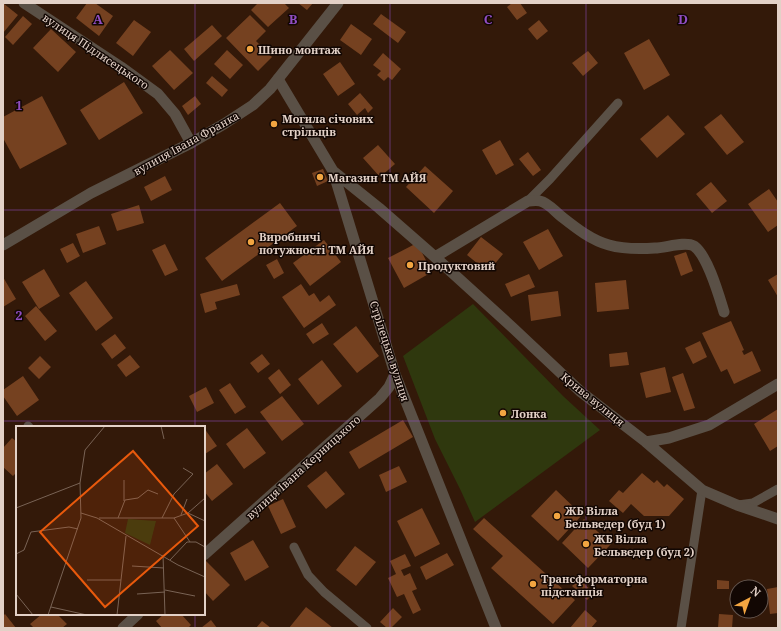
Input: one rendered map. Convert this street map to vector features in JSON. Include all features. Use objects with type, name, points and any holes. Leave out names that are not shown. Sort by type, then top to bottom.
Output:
[{"type":"street","name":"вулиця Підлисецького","points":[[24,3],[121,67],[158,94],[175,114],[191,143]]},
{"type":"street","name":"вулиця Івана Франка","points":[[3,245],[91,193],[191,143],[253,105],[270,89],[338,3]]},
{"type":"street","name":"Стрілецька вулиця","points":[[278,79],[333,171],[395,374],[494,627]]},
{"type":"street","name":"Крива вулиця","points":[[333,171],[379,208],[435,257],[581,392],[646,442],[702,490],[737,505],[778,519]]},
{"type":"street","points":[[435,257],[528,201],[539,201],[545,203],[589,237],[609,245],[634,248],[656,248],[687,244],[693,246],[698,250],[704,260],[715,283],[724,312]]},
{"type":"street","name":"вулиця Івана Керницького","points":[[205,554],[380,398],[388,388],[395,374]]},
{"type":"street","points":[[646,442],[669,438],[709,425],[778,384]]},
{"type":"street","points":[[123,628],[137,615]]},
{"type":"lane","points":[[528,201],[550,180],[618,103]]},
{"type":"lane","points":[[737,505],[753,503],[778,489]]},
{"type":"lane","points":[[681,628],[702,490]]},
{"type":"lane","points":[[294,547],[308,574],[324,592],[367,628]]},
{"type":"green space","name":"Лонка","points":[[473,304],[563,396],[600,430],[475,522],[435,439],[403,356]]},
{"type":"building","points":[[3,3],[18,15],[3,33]]},
{"type":"building","points":[[87,3],[95,3],[113,16],[99,36],[76,18]]},
{"type":"building","points":[[258,3],[284,3],[289,8],[268,27],[251,10]]},
{"type":"building","points":[[298,3],[313,3],[307,10]]},
{"type":"building","points":[[512,3],[520,3],[527,13],[517,20],[507,7]]},
{"type":"building","points":[[381,14],[406,32],[398,43],[373,24]]},
{"type":"building","name":"Шино монтаж","points":[[250,15],[266,31],[256,41],[272,57],[258,71],[226,38]]},
{"type":"building","points":[[23,16],[32,24],[13,45],[5,37]]},
{"type":"building","points":[[134,20],[151,32],[133,56],[116,43]]},
{"type":"building","points":[[539,20],[548,31],[537,40],[528,29]]},
{"type":"building","points":[[351,24],[372,39],[361,55],[340,40]]},
{"type":"building","points":[[212,25],[222,36],[194,61],[184,49]]},
{"type":"building","points":[[51,29],[76,52],[58,72],[33,48]]},
{"type":"building","points":[[649,39],[670,75],[644,90],[624,53]]},
{"type":"building","points":[[170,50],[193,73],[174,90],[152,66]]},
{"type":"building","points":[[227,50],[243,65],[230,79],[214,64]]},
{"type":"building","points":[[588,51],[598,63],[583,76],[572,63]]},
{"type":"building","points":[[383,53],[401,69],[392,80],[388,77],[384,81],[377,75],[381,71],[373,65]]},
{"type":"building","points":[[340,62],[355,84],[338,96],[323,74]]},
{"type":"building","points":[[212,76],[228,90],[222,97],[206,83]]},
{"type":"building","points":[[124,82],[143,113],[99,140],[80,110]]},
{"type":"building","points":[[360,93],[373,108],[368,113],[365,108],[357,115],[348,104]]},
{"type":"building","points":[[42,96],[67,144],[20,169],[3,138],[3,117]]},
{"type":"building","points":[[195,96],[201,104],[188,115],[182,106]]},
{"type":"building","points":[[721,114],[744,142],[727,155],[704,127]]},
{"type":"building","points":[[668,115],[685,134],[657,158],[640,139]]},
{"type":"building","points":[[500,140],[514,165],[496,175],[482,150]]},
{"type":"building","points":[[378,145],[395,164],[380,177],[363,158]]},
{"type":"building","points":[[528,152],[541,170],[533,176],[519,159]]},
{"type":"building","points":[[425,166],[453,191],[434,213],[406,187]]},
{"type":"building","name":"Магазин ТМ АЙЯ","points":[[323,169],[328,181],[317,186],[312,173]]},
{"type":"building","points":[[165,176],[172,190],[151,201],[144,187]]},
{"type":"building","points":[[711,182],[727,201],[712,213],[696,194]]},
{"type":"building","points":[[769,189],[778,202],[778,225],[768,232],[748,204]]},
{"type":"building","name":"Виробничі потужності ТМ АЙЯ","points":[[280,203],[297,226],[222,281],[205,258]]},
{"type":"building","points":[[139,205],[144,223],[117,231],[111,214]]},
{"type":"building","points":[[99,226],[106,244],[83,253],[76,234]]},
{"type":"building","points":[[548,229],[563,256],[539,270],[523,242]]},
{"type":"building","points":[[481,237],[503,254],[488,272],[467,255]]},
{"type":"building","points":[[324,240],[341,262],[310,286],[293,263]]},
{"type":"building","points":[[73,243],[80,256],[67,263],[60,249]]},
{"type":"building","name":"Продуктовий","points":[[417,243],[432,272],[404,288],[388,258]]},
{"type":"building","points":[[165,244],[178,270],[165,276],[152,250]]},
{"type":"building","points":[[686,252],[693,271],[681,276],[674,256]]},
{"type":"building","points":[[277,259],[284,273],[274,279],[266,265]]},
{"type":"building","points":[[44,269],[60,296],[39,309],[22,282]]},
{"type":"building","points":[[529,274],[535,287],[511,297],[505,284]]},
{"type":"building","points":[[778,274],[778,297],[768,280]]},
{"type":"building","points":[[3,277],[16,299],[3,307]]},
{"type":"building","points":[[626,280],[629,309],[597,312],[595,283]]},
{"type":"building","points":[[86,281],[113,318],[96,331],[69,293]]},
{"type":"building","points":[[237,284],[240,295],[215,302],[217,309],[205,313],[200,294]]},
{"type":"building","points":[[301,284],[309,296],[314,293],[320,302],[329,295],[336,305],[304,328],[282,297]]},
{"type":"building","points":[[558,291],[561,316],[531,321],[528,295]]},
{"type":"building","points":[[36,306],[57,331],[45,341],[25,316]]},
{"type":"building","points":[[731,321],[744,350],[742,351],[744,355],[752,351],[761,371],[734,384],[727,369],[721,372],[702,333]]},
{"type":"building","points":[[322,323],[329,334],[313,344],[306,334]]},
{"type":"building","points":[[356,326],[379,356],[357,373],[333,344]]},
{"type":"building","points":[[115,334],[126,348],[112,359],[101,344]]},
{"type":"building","points":[[700,341],[707,357],[693,364],[685,348]]},
{"type":"building","points":[[627,352],[629,365],[610,367],[609,354]]},
{"type":"building","points":[[262,354],[270,364],[258,373],[250,363]]},
{"type":"building","points":[[130,355],[140,367],[126,377],[117,365]]},
{"type":"building","points":[[40,356],[51,367],[39,379],[28,368]]},
{"type":"building","points":[[322,360],[342,386],[318,405],[298,379]]},
{"type":"building","points":[[665,367],[671,392],[646,398],[640,373]]},
{"type":"building","points":[[279,369],[291,385],[280,394],[268,378]]},
{"type":"building","points":[[683,373],[695,408],[684,411],[672,377]]},
{"type":"building","points":[[23,376],[39,400],[17,416],[3,396],[3,390]]},
{"type":"building","points":[[230,383],[246,407],[235,414],[219,390]]},
{"type":"building","points":[[206,387],[214,403],[197,412],[189,396]]},
{"type":"building","points":[[282,396],[304,424],[282,441],[260,412]]},
{"type":"building","points":[[778,409],[778,446],[770,451],[754,424]]},
{"type":"building","points":[[403,420],[413,437],[359,469],[349,452]]},
{"type":"building","points":[[247,428],[266,453],[244,469],[226,444]]},
{"type":"building","points":[[205,429],[217,446],[205,454]]},
{"type":"building","points":[[12,438],[16,441],[16,473],[13,476],[3,467],[3,448]]},
{"type":"building","points":[[217,464],[233,484],[212,501],[205,492],[205,473]]},
{"type":"building","points":[[399,466],[407,482],[386,492],[379,475]]},
{"type":"building","points":[[326,471],[345,494],[326,509],[307,486]]},
{"type":"building","points":[[642,473],[654,483],[657,480],[664,487],[667,484],[684,499],[669,516],[644,516],[631,504],[623,513],[609,501],[619,490],[623,493]]},
{"type":"building","name":"ЖБ Вілла Бельведер (буд 1)","points":[[556,490],[582,515],[558,541],[531,516]]},
{"type":"building","points":[[283,499],[296,527],[281,534],[268,506]]},
{"type":"building","points":[[422,508],[440,544],[415,557],[397,521]]},
{"type":"building","name":"Трансформаторна підстанція","points":[[484,518],[575,600],[553,624],[491,568],[503,556],[473,529]]},
{"type":"building","name":"ЖБ Вілла Бельведер (буд 2)","points":[[584,519],[611,544],[588,568],[562,543]]},
{"type":"building","points":[[253,540],[269,567],[245,581],[230,553]]},
{"type":"building","points":[[355,546],[376,562],[356,586],[336,570]]},
{"type":"building","points":[[447,553],[454,565],[426,580],[420,567]]},
{"type":"building","points":[[405,554],[411,566],[401,570],[404,576],[410,573],[417,589],[412,591],[421,610],[413,614],[404,594],[397,597],[388,578],[396,574],[390,561]]},
{"type":"building","points":[[205,560],[230,585],[213,601],[205,592]]},
{"type":"building","points":[[579,579],[594,593],[587,600],[572,586]]},
{"type":"building","points":[[717,580],[729,581],[729,589],[717,589]]},
{"type":"building","points":[[778,587],[778,613],[770,614],[769,589]]},
{"type":"building","points":[[306,607],[323,620],[333,628],[289,628]]},
{"type":"building","points":[[393,608],[402,617],[391,628],[387,628],[380,622]]},
{"type":"building","points":[[585,610],[597,621],[591,628],[570,628]]},
{"type":"building","points":[[5,614],[16,628],[3,628],[3,616]]},
{"type":"building","points":[[719,614],[729,615],[729,619],[733,619],[732,628],[718,628]]},
{"type":"building","points":[[41,615],[58,615],[67,624],[62,628],[34,628],[30,624]]},
{"type":"building","points":[[163,615],[182,615],[191,625],[188,628],[162,628],[156,621]]},
{"type":"building","points":[[211,620],[217,628],[201,628]]},
{"type":"building","points":[[262,621],[271,628],[256,628]]},
{"type":"place","name":"Шино монтаж","points":[[250,49]]},
{"type":"place","name":"Могила січових стрільців","points":[[274,124]]},
{"type":"place","name":"Магазин ТМ АЙЯ","points":[[320,177]]},
{"type":"place","name":"Виробничі потужності ТМ АЙЯ","points":[[251,242]]},
{"type":"place","name":"Продуктовий","points":[[410,265]]},
{"type":"place","name":"Лонка","points":[[503,413]]},
{"type":"place","name":"ЖБ Вілла Бельведер (буд 1)","points":[[557,516]]},
{"type":"place","name":"ЖБ Вілла Бельведер (буд 2)","points":[[586,544]]},
{"type":"place","name":"Трансформаторна підстанція","points":[[533,584]]}]
